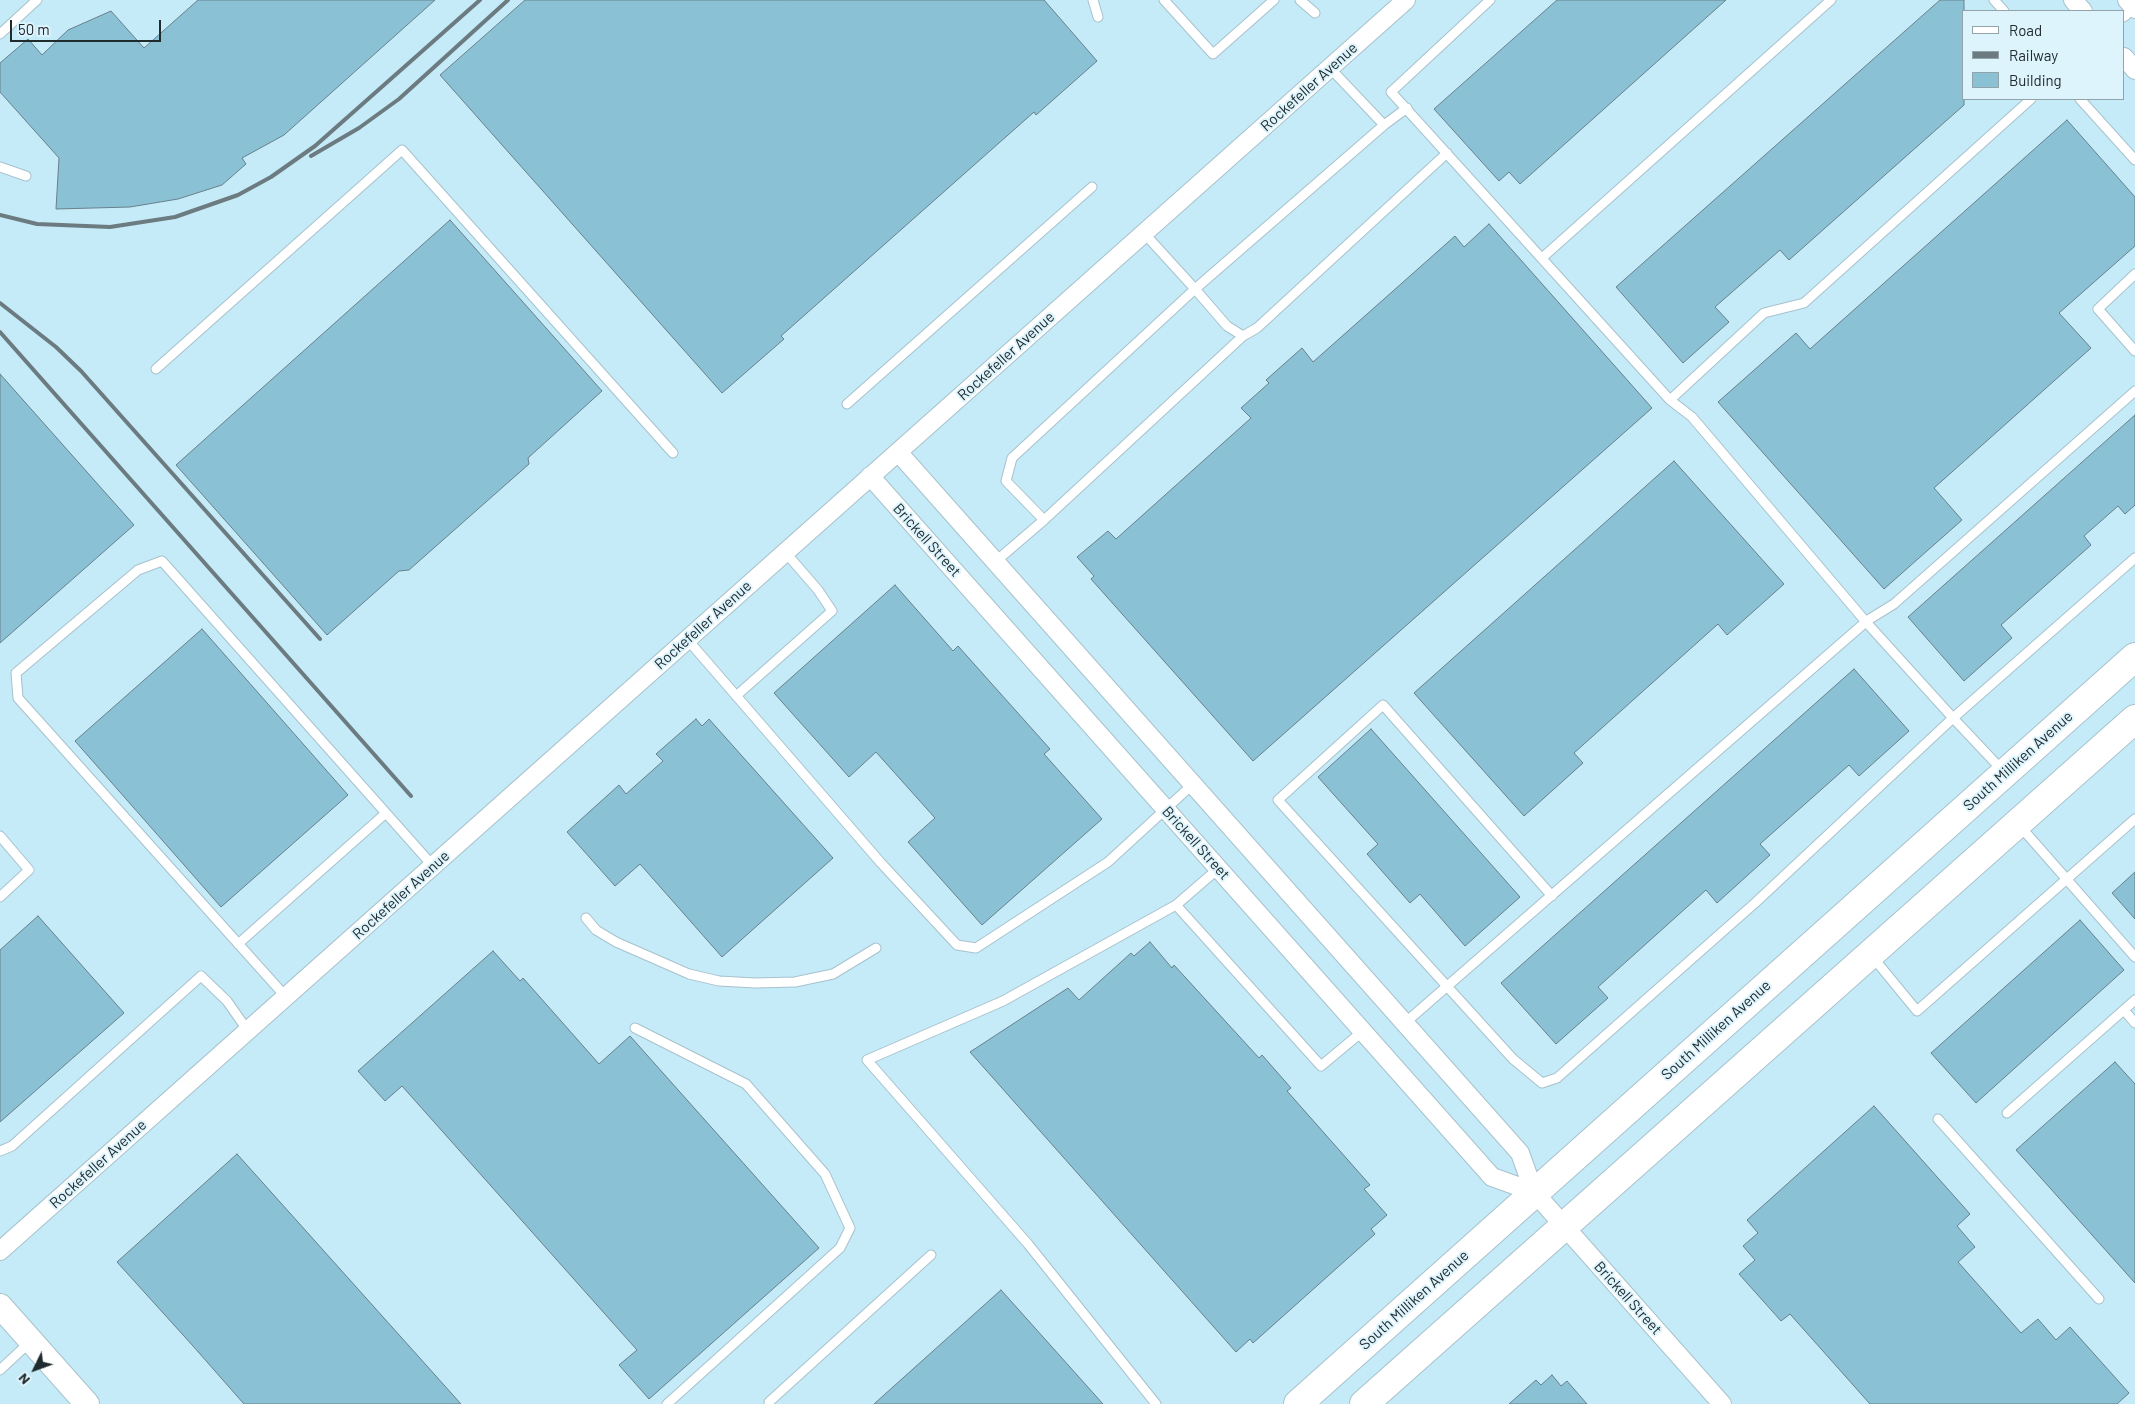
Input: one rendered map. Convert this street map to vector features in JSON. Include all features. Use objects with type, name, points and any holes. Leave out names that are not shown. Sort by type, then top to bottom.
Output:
[{"type":"main road","name":"South Milliken Avenue","points":[[1298,1404],[2135,657]]},
{"type":"main road","points":[[1364,1404],[2135,719]]},
{"type":"main road","points":[[0,1306],[79,1398]]},
{"type":"street","name":"Rockefeller Avenue","points":[[0,1251],[1406,0]]},
{"type":"street","points":[[2072,0],[2082,10]]},
{"type":"street","points":[[2125,58],[2135,70]]},
{"type":"street","name":"Brickell Street","points":[[898,452],[1406,1022],[1520,1153],[1534,1192],[1722,1404]]},
{"type":"street","name":"Brickell Street","points":[[870,476],[1492,1177],[1534,1192]]},
{"type":"lane","points":[[0,34],[37,0]]},
{"type":"lane","points":[[1093,0],[1098,17]]},
{"type":"lane","points":[[1164,0],[1213,54],[1274,0]]},
{"type":"lane","points":[[1300,0],[1315,13]]},
{"type":"lane","points":[[1490,0],[1392,92],[1670,400],[1692,417],[1866,622],[2005,772]]},
{"type":"lane","points":[[1542,258],[1831,0]]},
{"type":"lane","points":[[1994,0],[2003,10]]},
{"type":"lane","points":[[1330,68],[1384,125]]},
{"type":"lane","points":[[1670,400],[1764,313],[1804,303],[2030,100]]},
{"type":"lane","points":[[2081,100],[2135,160]]},
{"type":"lane","points":[[1044,520],[1006,482],[1012,458],[1195,289],[1384,125],[1407,108]]},
{"type":"lane","points":[[156,369],[402,150],[673,453]]},
{"type":"lane","points":[[995,562],[1044,520],[1243,336],[1258,328],[1447,153]]},
{"type":"lane","points":[[0,167],[26,176]]},
{"type":"lane","points":[[847,404],[1092,187]]},
{"type":"lane","points":[[1144,234],[1227,326],[1243,336]]},
{"type":"lane","points":[[2135,274],[2098,309],[2135,351]]},
{"type":"lane","points":[[1406,1022],[1866,622],[1894,604],[2135,391]]},
{"type":"lane","points":[[736,696],[832,611],[818,590],[785,552]]},
{"type":"lane","points":[[1552,896],[1383,705],[1278,800],[1513,1059],[1542,1083],[1557,1078],[1755,903],[1953,718],[2135,558]]},
{"type":"lane","points":[[286,997],[18,698],[16,673],[138,570],[162,561],[433,866]]},
{"type":"lane","points":[[687,639],[881,863],[958,945],[976,948],[1108,862],[1192,784]]},
{"type":"lane","points":[[238,944],[386,813]]},
{"type":"lane","points":[[1870,954],[1918,1011],[2135,819]]},
{"type":"lane","points":[[2017,823],[2135,957]]},
{"type":"lane","points":[[0,836],[29,870],[0,897]]},
{"type":"lane","points":[[1156,1404],[1028,1244],[867,1060],[1002,1002],[1176,905],[1219,868]]},
{"type":"lane","points":[[1176,905],[1321,1066],[1363,1031]]},
{"type":"lane","points":[[586,918],[596,930],[616,942],[690,974],[719,981],[755,983],[795,982],[833,974],[876,948]]},
{"type":"lane","points":[[0,1151],[12,1146],[201,976],[227,1001],[248,1031]]},
{"type":"lane","points":[[2007,1113],[2135,1000]]},
{"type":"lane","points":[[2124,1010],[2135,1023]]},
{"type":"lane","points":[[635,1028],[746,1084],[825,1174],[850,1228],[840,1248],[667,1404]]},
{"type":"lane","points":[[1938,1119],[2099,1299]]},
{"type":"lane","points":[[769,1402],[931,1255]]},
{"type":"lane","points":[[0,1370],[31,1340]]},
{"type":"shaded area","points":[[0,0],[2135,0],[2135,1404],[0,1404]]},
{"type":"building","points":[[198,0],[435,0],[284,135],[242,158],[246,164],[222,185],[178,199],[130,207],[56,209],[59,158],[0,92],[0,63],[28,39],[42,55],[68,30],[111,11],[144,48]]},
{"type":"building","points":[[525,0],[1044,0],[1097,61],[1036,115],[1034,112],[781,336],[784,339],[722,393],[440,75]]},
{"type":"building","points":[[1557,0],[1726,0],[1520,184],[1509,172],[1499,181],[1434,109]]},
{"type":"building","points":[[1940,0],[1964,0],[1964,10],[1962,10],[1962,100],[1964,100],[1964,105],[1789,260],[1780,250],[1715,307],[1729,322],[1683,363],[1616,287]]},
{"type":"building","points":[[2067,120],[2135,197],[2135,246],[2059,313],[2091,348],[1934,488],[1962,520],[1884,589],[1718,402],[1796,333],[1810,349]]},
{"type":"building","points":[[450,220],[602,391],[528,458],[529,464],[409,570],[399,571],[327,635],[176,465]]},
{"type":"building","points":[[1489,224],[1652,408],[1253,761],[1091,579],[1094,576],[1077,557],[1108,531],[1116,539],[1251,418],[1241,408],[1269,383],[1266,380],[1302,348],[1313,362],[1455,236],[1464,247]]},
{"type":"building","points":[[0,374],[134,525],[0,643]]},
{"type":"building","points":[[2135,415],[2135,505],[2125,514],[2118,506],[2084,536],[2091,545],[2001,625],[2012,638],[1964,681],[1908,617]]},
{"type":"building","points":[[1674,461],[1784,584],[1727,635],[1718,624],[1574,753],[1583,763],[1524,816],[1414,693]]},
{"type":"building","points":[[895,585],[953,651],[958,646],[1050,749],[1044,754],[1102,819],[982,925],[908,842],[935,818],[876,752],[849,777],[774,693]]},
{"type":"building","points":[[202,629],[348,795],[221,907],[75,741]]},
{"type":"building","points":[[1854,669],[1909,731],[1859,776],[1849,765],[1760,844],[1770,855],[1717,903],[1706,890],[1598,987],[1608,998],[1556,1044],[1501,983]]},
{"type":"building","points":[[696,719],[702,726],[709,719],[833,858],[722,957],[640,864],[615,886],[567,832],[619,785],[626,794],[663,761],[656,754]]},
{"type":"building","points":[[1371,729],[1520,897],[1465,946],[1420,894],[1410,903],[1367,854],[1378,844],[1318,777]]},
{"type":"building","points":[[2135,872],[2135,919],[2112,893]]},
{"type":"building","points":[[38,916],[124,1013],[0,1122],[0,950]]},
{"type":"building","points":[[2080,920],[2124,970],[1976,1103],[1931,1053]]},
{"type":"building","points":[[1150,942],[1172,968],[1174,965],[1259,1058],[1262,1055],[1291,1088],[1287,1091],[1370,1185],[1364,1189],[1387,1215],[1371,1229],[1375,1234],[1253,1343],[1250,1339],[1236,1352],[970,1052],[1068,988],[1079,1000],[1131,953],[1134,956]]},
{"type":"building","points":[[493,951],[520,981],[523,978],[599,1064],[630,1036],[819,1248],[649,1399],[619,1365],[637,1350],[402,1086],[385,1101],[358,1071]]},
{"type":"building","points":[[2115,1062],[2135,1084],[2135,1283],[2016,1150]]},
{"type":"building","points":[[1874,1106],[1970,1214],[1957,1226],[1975,1247],[1958,1262],[2021,1333],[2038,1319],[2056,1340],[2070,1327],[2129,1393],[2117,1404],[1870,1404],[1790,1314],[1781,1321],[1739,1274],[1755,1260],[1743,1246],[1758,1233],[1747,1220]]},
{"type":"building","points":[[237,1154],[461,1404],[244,1404],[117,1262]]},
{"type":"building","points":[[1001,1290],[1103,1404],[874,1404]]},
{"type":"building","points":[[1552,1375],[1561,1386],[1567,1381],[1587,1404],[1509,1404],[1536,1380],[1541,1385]]},
{"type":"railway","points":[[0,215],[37,224],[110,227],[175,217],[238,195],[271,177],[315,146],[480,0]]},
{"type":"railway","points":[[311,156],[359,128],[399,99],[508,0]]},
{"type":"railway","points":[[0,303],[56,347],[81,371],[320,639]]},
{"type":"railway","points":[[0,332],[411,796]]}]
